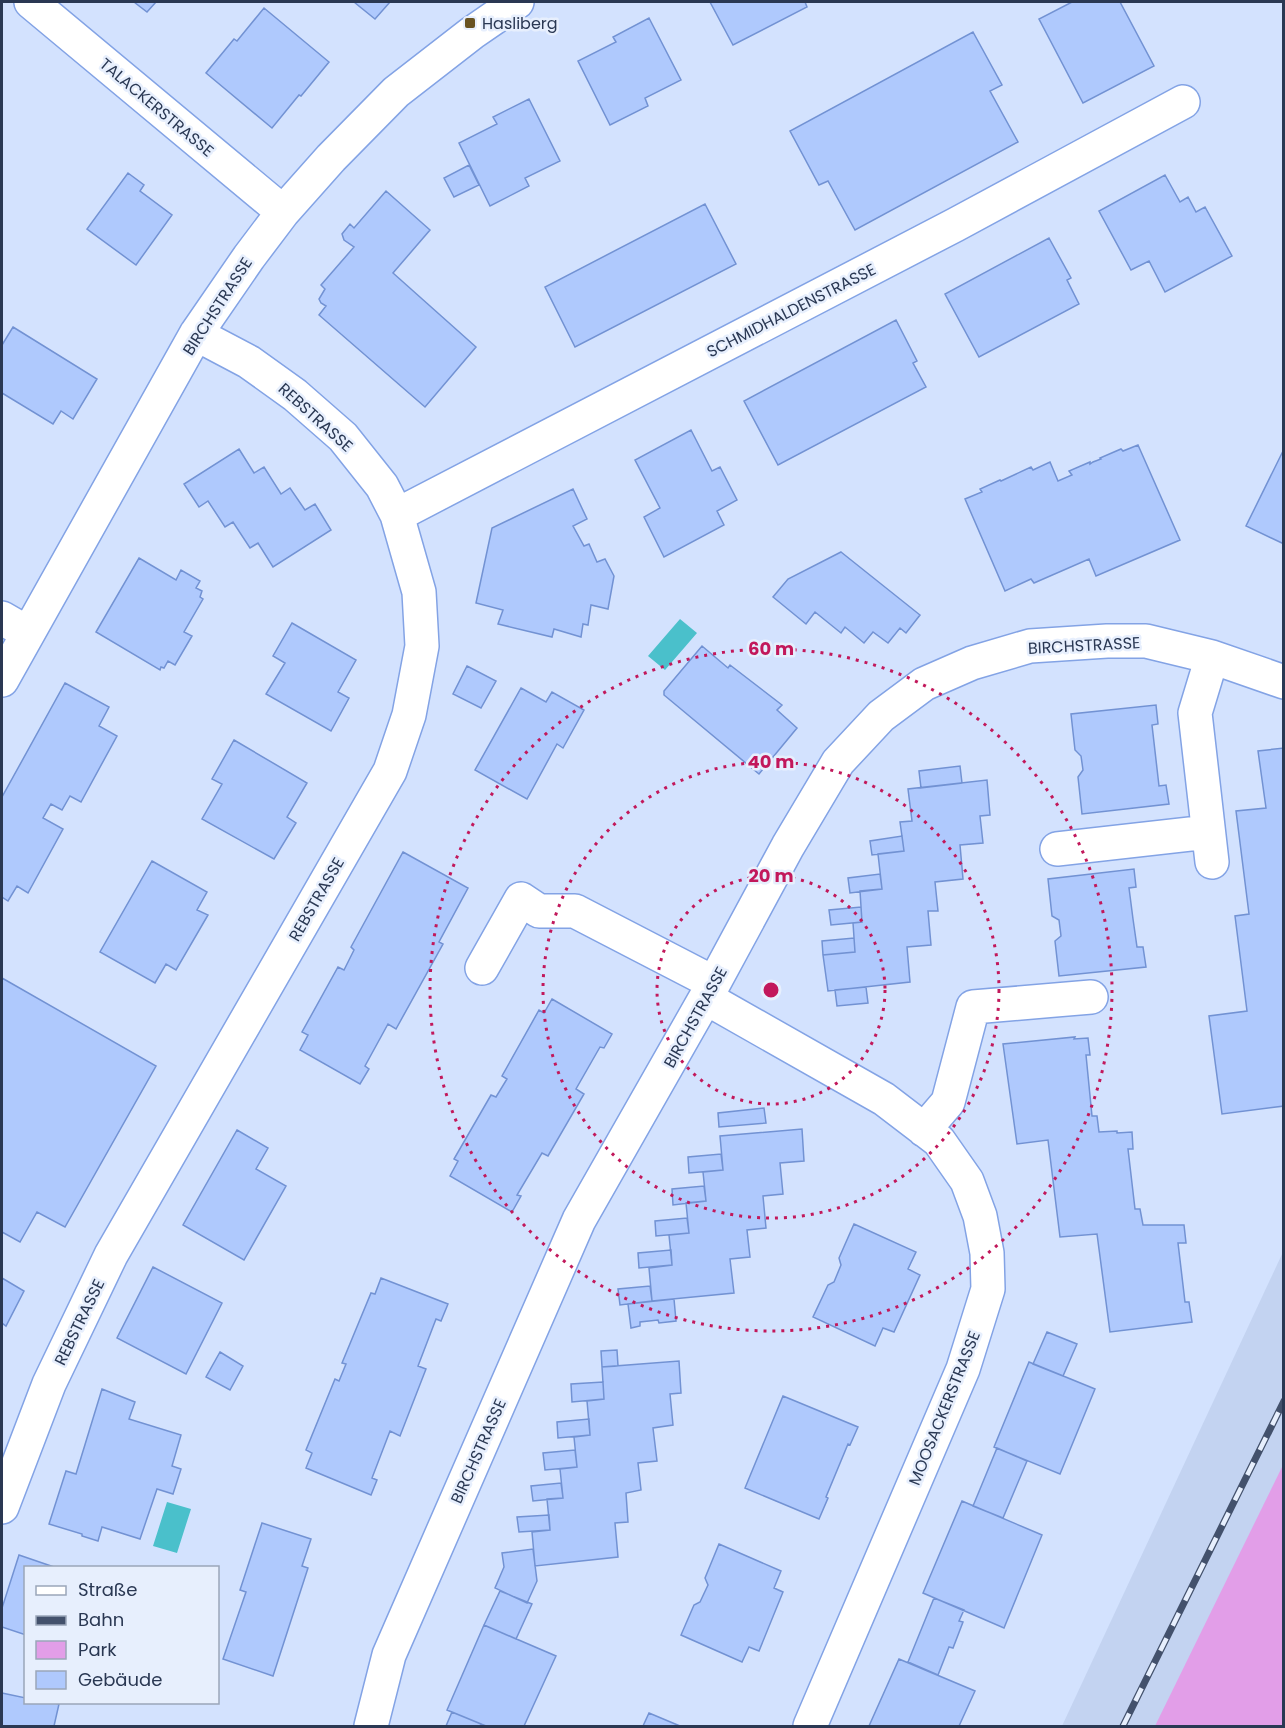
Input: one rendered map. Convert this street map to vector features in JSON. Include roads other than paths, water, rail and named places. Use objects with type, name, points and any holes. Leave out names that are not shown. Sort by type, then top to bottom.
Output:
[{"type":"street","name":"BIRCHSTRASSE","points":[[2,680],[15,625],[196,334],[283,212],[331,158],[396,92],[472,33],[517,2]]},
{"type":"street","name":"TALACKERSTRASSE","points":[[36,3],[283,212]]},
{"type":"street","name":"SCHMIDHALDENSTRASSE","points":[[397,515],[955,225],[1183,102]]},
{"type":"street","name":"REBSTRASSE","points":[[2,1508],[49,1384],[111,1255],[390,771],[409,715],[422,646],[419,592],[397,515],[382,486],[343,437],[296,395],[249,362],[196,334]]},
{"type":"street","name":"BIRCHSTRASSE","points":[[371,1726],[389,1655],[579,1220],[710,990],[788,846],[838,762],[881,716],[924,684],[972,663],[1030,646],[1146,641],[1212,657],[1284,682]]},
{"type":"street","points":[[1057,849],[1210,847],[1195,713],[1212,657]]},
{"type":"street","name":"MOOSACKERSTRASSE","points":[[482,968],[522,900],[538,911],[575,911],[710,990],[884,1099],[939,1141],[967,1181],[980,1216],[987,1253],[988,1289],[963,1369],[810,1726]]},
{"type":"street","points":[[924,1130],[948,1102],[973,1008],[1091,997]]},
{"type":"railway","points":[[1123,1726],[1284,1401]]},
{"type":"place","name":"Hasliberg","points":[[470,23]]}]
